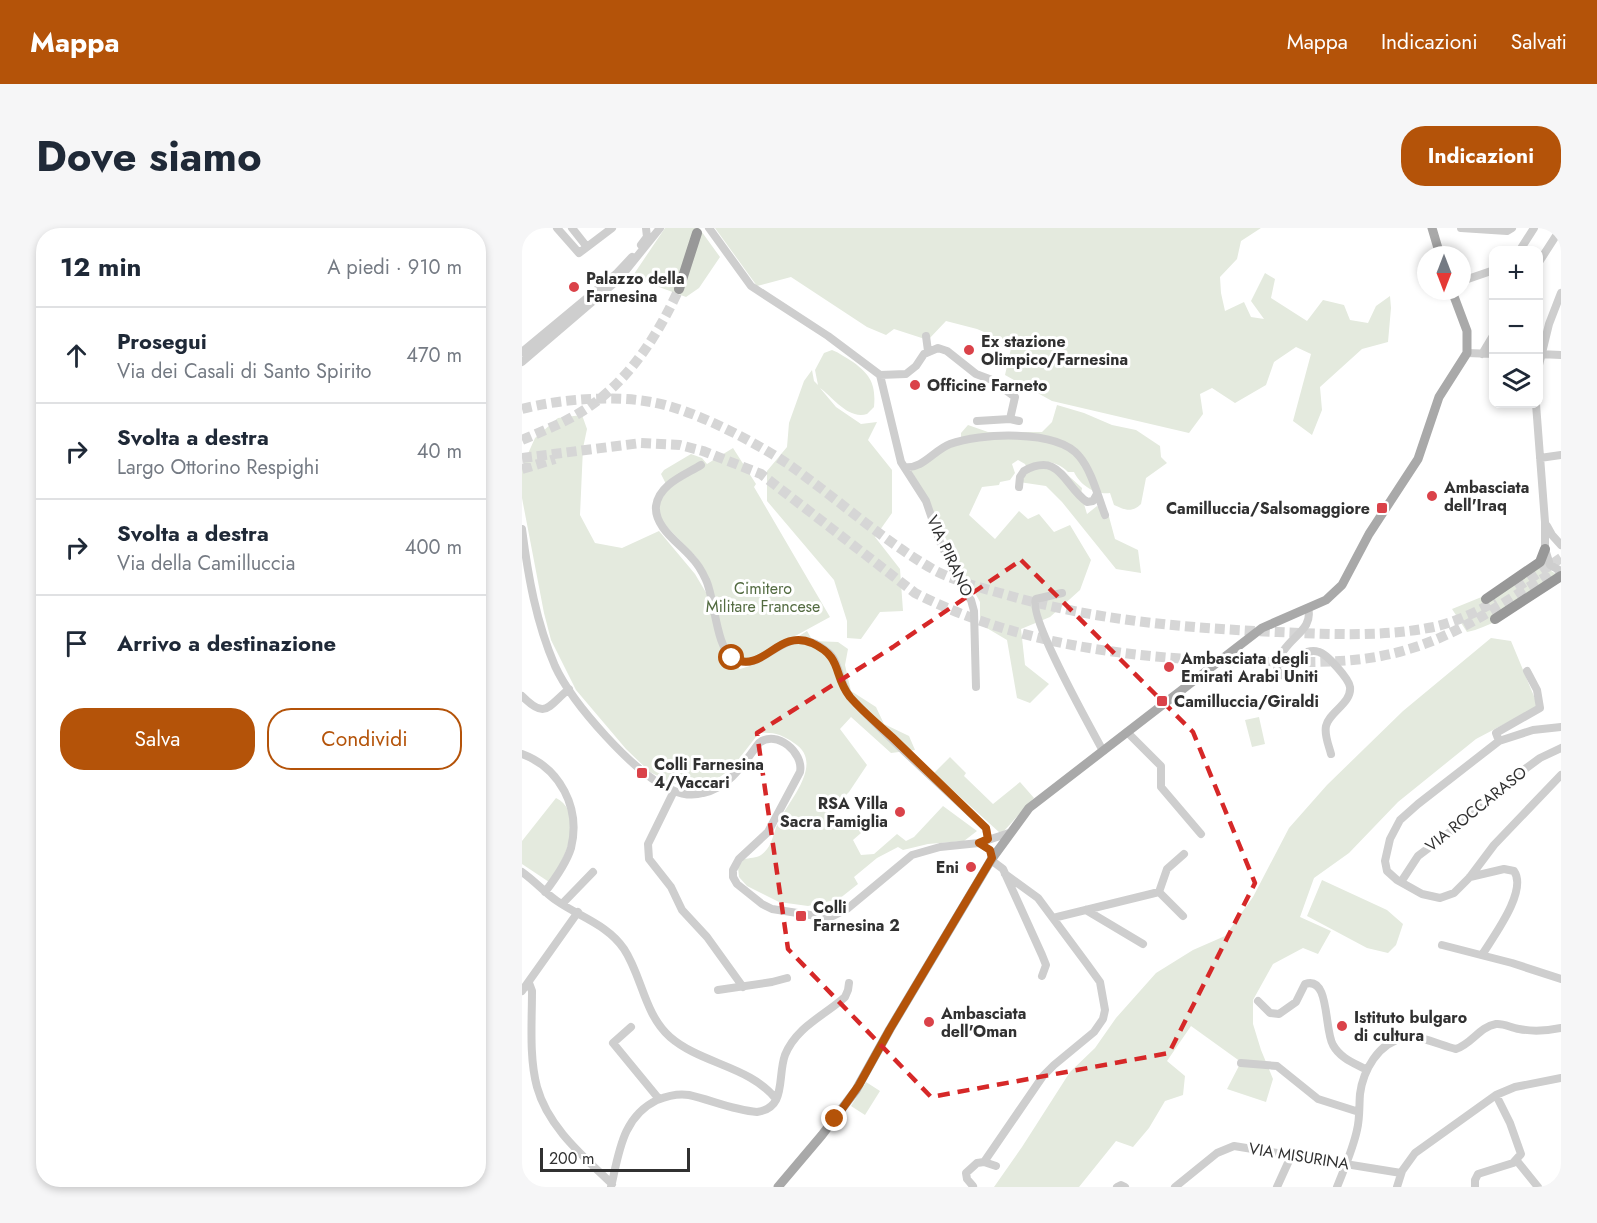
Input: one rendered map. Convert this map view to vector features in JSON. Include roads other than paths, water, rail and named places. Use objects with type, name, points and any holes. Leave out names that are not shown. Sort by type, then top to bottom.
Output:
[{"type":"highway","points":[[679,289],[697,230]]},
{"type":"highway","points":[[1486,599],[1540,562],[1545,544]]},
{"type":"highway","points":[[1495,619],[1561,576]]},
{"type":"main road","points":[[1432,228],[1437,246]]},
{"type":"main road","points":[[778,1187],[856,1090],[895,1019],[992,859],[1009,833],[1035,802],[1262,628],[1330,598],[1346,580],[1365,540],[1418,459],[1439,397],[1467,353],[1467,331],[1455,300]]},
{"type":"street","points":[[557,228],[579,253],[612,228]]},
{"type":"street","points":[[572,228],[587,247]]},
{"type":"street","points":[[522,352],[622,268],[647,237],[646,228]]},
{"type":"street","points":[[522,362],[616,283],[660,228]]},
{"type":"street","points":[[709,228],[751,286],[828,336],[880,375],[906,374],[914,369],[928,351],[938,348],[945,350],[976,374],[992,380],[1014,395],[1010,419]]},
{"type":"street","points":[[1461,228],[1507,231],[1512,228]]},
{"type":"street","points":[[1523,246],[1534,228]]},
{"type":"street","points":[[1543,256],[1561,228]]},
{"type":"street","points":[[1471,278],[1489,272]]},
{"type":"street","points":[[592,293],[616,283]]},
{"type":"street","points":[[1543,344],[1561,293]]},
{"type":"street","points":[[926,336],[928,351]]},
{"type":"street","points":[[1482,354],[1489,342]]},
{"type":"street","points":[[1467,353],[1489,354]]},
{"type":"street","points":[[1543,354],[1561,355]]},
{"type":"street","name":"VIA PIRANO","points":[[880,375],[901,462],[926,501],[940,542],[974,612],[976,687]]},
{"type":"street","points":[[1536,408],[1545,544],[1550,565],[1561,571]]},
{"type":"street","points":[[977,421],[1010,419],[1019,421]]},
{"type":"street","points":[[905,467],[920,465],[949,445],[973,438],[1003,436],[1042,439],[1067,446],[1077,453],[1083,461],[1105,515]]},
{"type":"street","points":[[1540,458],[1561,455]]},
{"type":"street","points":[[701,465],[663,489],[657,499],[656,513],[661,524],[693,559],[706,580],[725,651],[732,658],[746,663],[756,661],[791,640],[808,641],[824,650],[833,657],[849,696],[986,828],[988,839]]},
{"type":"street","points":[[1019,488],[1020,477],[1024,471],[1044,465],[1062,473],[1079,495],[1088,502],[1093,501],[1097,494]]},
{"type":"street","points":[[1545,522],[1558,542]]},
{"type":"street","points":[[522,529],[530,585],[555,664],[569,689],[623,754],[651,777],[674,791],[699,794],[719,788],[732,777],[759,743],[765,739],[778,740],[798,755],[801,763],[800,772],[768,832],[739,859],[734,870],[734,880],[762,904],[778,910],[833,916],[847,909],[912,855],[940,847],[979,843],[1009,833]]},
{"type":"street","points":[[1545,544],[1549,537],[1558,542]]},
{"type":"street","points":[[1062,593],[1036,598],[1035,609],[1042,633],[1103,751]]},
{"type":"street","points":[[1308,608],[1310,618],[1308,626],[1287,645],[1277,669],[1280,674],[1288,676],[1301,655],[1317,651],[1324,654],[1347,678],[1350,685],[1348,695],[1325,728],[1331,754]]},
{"type":"street","points":[[1499,741],[1496,733],[1540,708],[1537,690],[1527,670]]},
{"type":"street","points":[[522,696],[541,710],[549,707],[569,689]]},
{"type":"street","points":[[1561,727],[1526,731],[1499,741],[1418,804],[1397,826],[1390,839],[1385,866],[1389,873],[1418,893],[1440,898],[1458,890],[1494,845],[1561,775]]},
{"type":"street","points":[[1127,732],[1161,766],[1161,787],[1201,834]]},
{"type":"street","name":"VIA ROCCARASO","points":[[1401,882],[1418,856],[1463,822],[1506,783],[1540,758],[1561,748]]},
{"type":"street","points":[[522,754],[541,763],[562,785],[572,814],[572,843],[563,867],[545,892]]},
{"type":"street","points":[[674,791],[648,844],[649,859],[671,887],[682,910],[707,937],[743,987]]},
{"type":"street","points":[[979,843],[990,850],[992,859],[1001,865],[1045,962],[1042,976]]},
{"type":"street","points":[[1159,891],[1167,869],[1184,854]]},
{"type":"street","points":[[1470,877],[1506,868],[1514,871],[1517,877],[1515,894],[1507,913],[1482,955]]},
{"type":"street","points":[[522,872],[562,904],[610,933],[623,948],[654,1016],[671,1038],[695,1054],[745,1076],[776,1099]]},
{"type":"street","points":[[562,904],[593,872]]},
{"type":"street","points":[[984,1162],[1043,1076],[1094,1032],[1104,1015],[1103,991],[1100,982],[1033,894],[1005,874]]},
{"type":"street","points":[[1053,918],[1159,891]]},
{"type":"street","points":[[1159,891],[1183,916]]},
{"type":"street","points":[[1086,910],[1143,944]]},
{"type":"street","points":[[522,991],[578,912]]},
{"type":"street","points":[[1442,945],[1561,978]]},
{"type":"street","points":[[718,990],[787,978]]},
{"type":"street","points":[[611,1186],[623,1138],[629,1124],[641,1110],[659,1099],[671,1095],[687,1095],[757,1112],[776,1102],[780,1072],[789,1048],[804,1028],[845,997],[849,982]]},
{"type":"street","points":[[1258,1001],[1270,1013],[1279,1014],[1296,1002],[1305,984],[1312,982],[1317,984],[1323,993],[1328,1034],[1333,1046],[1344,1057],[1367,1070]]},
{"type":"street","points":[[529,983],[532,991],[534,1069],[542,1100],[559,1129],[611,1186]]},
{"type":"street","points":[[1337,1187],[1358,1127],[1360,1090],[1367,1070],[1383,1048],[1403,1038],[1427,1040],[1456,1049],[1461,1048],[1480,1031],[1501,1024],[1540,1032],[1561,1028]]},
{"type":"street","points":[[631,1026],[613,1043],[659,1099]]},
{"type":"street","points":[[1241,1063],[1278,1066],[1317,1099],[1359,1112]]},
{"type":"street","points":[[1397,1187],[1401,1173],[1418,1150],[1496,1095],[1515,1087],[1561,1078]]},
{"type":"street","points":[[1475,1187],[1475,1178],[1481,1172],[1517,1161],[1520,1156],[1520,1149],[1496,1095]]},
{"type":"street","name":"VIA MISURINA","points":[[1175,1187],[1210,1158],[1230,1147],[1292,1154],[1401,1173]]},
{"type":"street","points":[[1277,1187],[1292,1154]]},
{"type":"street","points":[[1517,1161],[1538,1187]]},
{"type":"street","points":[[973,1186],[967,1179],[966,1173],[977,1163],[984,1162],[996,1166]]},
{"type":"street","points":[[1118,1187],[1121,1185],[1125,1187]]},
{"type":"tunnel","points":[[522,440],[576,415],[610,391],[649,343],[679,289]]},
{"type":"tunnel","points":[[522,409],[569,401],[620,399],[651,402],[685,411],[740,436],[788,464],[879,533],[936,571],[975,586],[1068,610],[1137,621],[1207,628],[1372,634],[1410,631],[1446,624],[1496,601]]},
{"type":"tunnel","points":[[522,458],[641,443],[680,445],[703,451],[761,474],[915,593],[956,612],[998,627],[1042,638],[1130,654],[1265,662],[1356,660],[1391,654],[1430,642],[1469,624],[1561,568]]},
{"type":"tunnel","points":[[522,469],[555,459]]},
{"type":"tunnel","points":[[1516,588],[1561,558]]},
{"type":"place","name":"Palazzo della Farnesina","points":[[574,287]]},
{"type":"place","name":"Ex stazione Olimpico/Farnesina","points":[[969,350]]},
{"type":"place","name":"Officine Farneto","points":[[915,385]]},
{"type":"place","name":"Ambasciata dell'Iraq","points":[[1432,496]]},
{"type":"place","name":"Camilluccia/Salsomaggiore","points":[[1382,508]]},
{"type":"place","name":"Ambasciata degli Emirati Arabi Uniti","points":[[1169,667]]},
{"type":"place","name":"Camilluccia/Giraldi","points":[[1162,701]]},
{"type":"place","name":"Colli Farnesina 4/Vaccari","points":[[642,773]]},
{"type":"place","name":"RSA Villa Sacra Famiglia","points":[[900,812]]},
{"type":"place","name":"Eni","points":[[971,867]]},
{"type":"place","name":"Colli Farnesina 2","points":[[801,916]]},
{"type":"place","name":"Ambasciata dell'Oman","points":[[929,1022]]},
{"type":"place","name":"Istituto bulgaro di cultura","points":[[1342,1026]]},
{"type":"park label","name":"Cimitero Militare Francese","points":[[763,597]]}]
